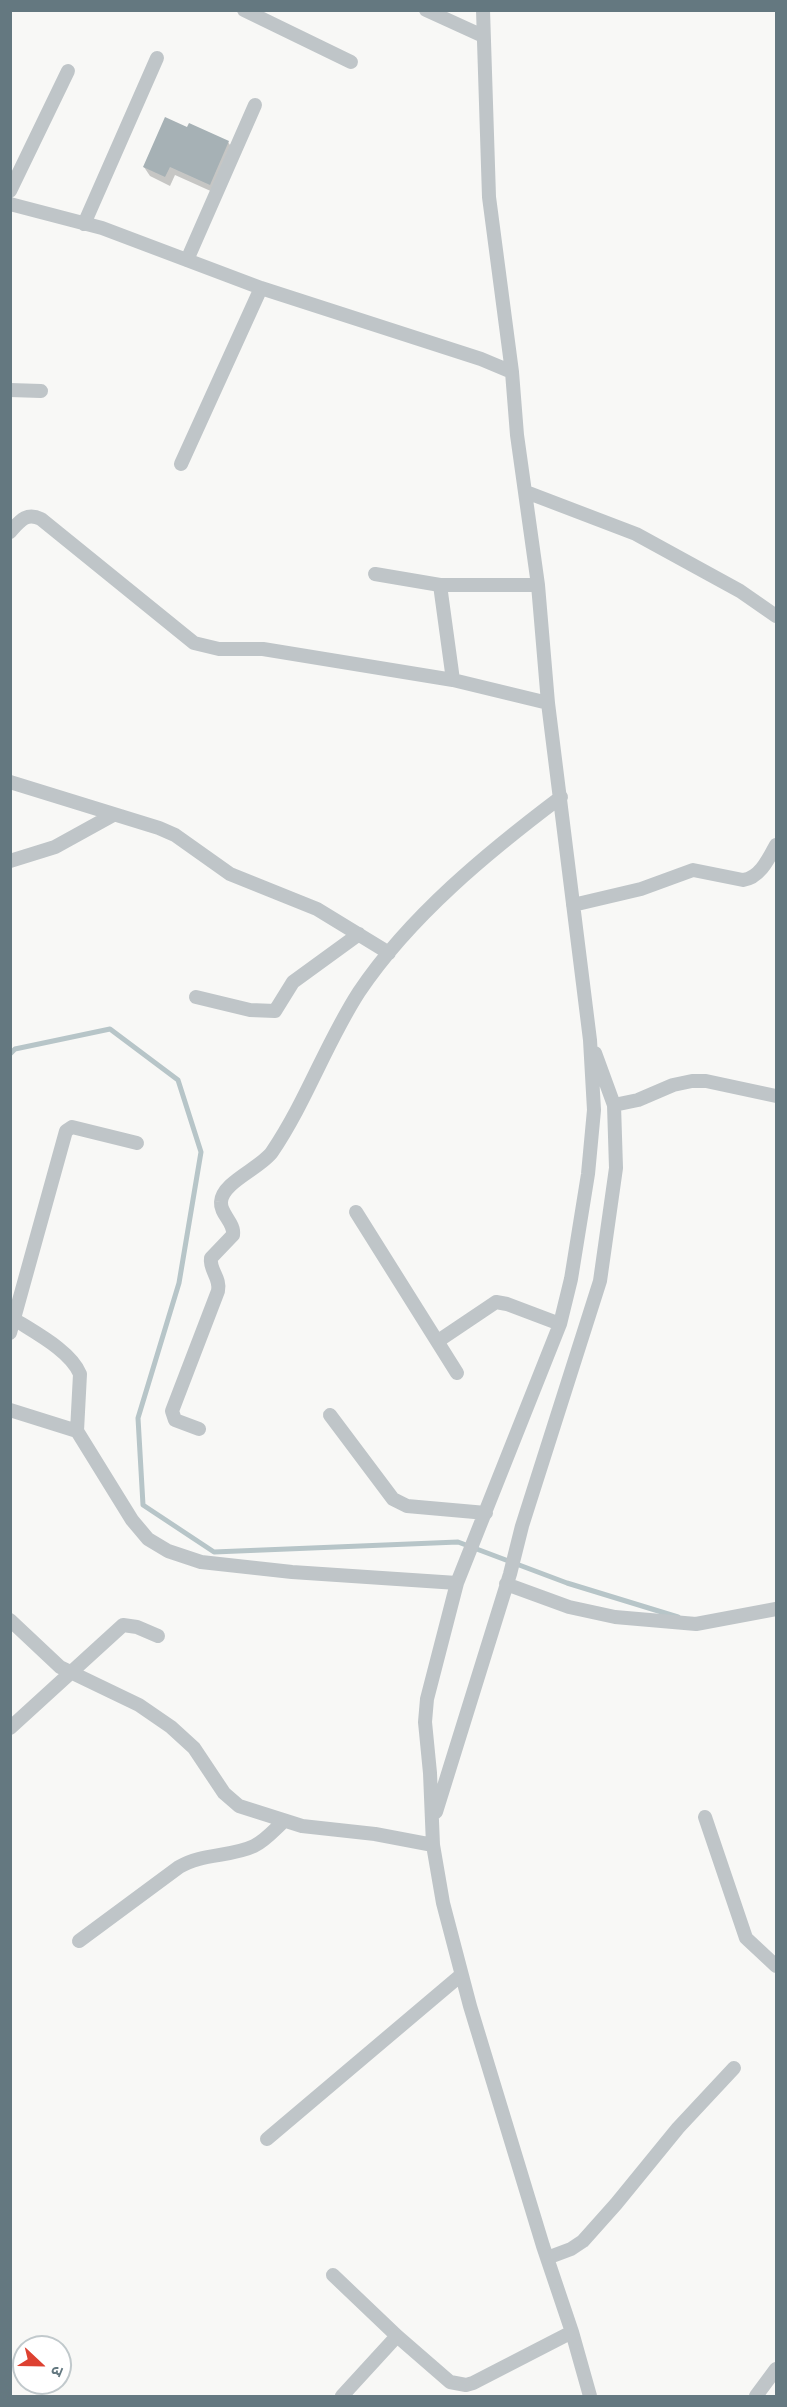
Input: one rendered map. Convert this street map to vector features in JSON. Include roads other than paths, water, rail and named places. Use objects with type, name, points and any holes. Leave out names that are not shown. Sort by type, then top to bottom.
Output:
[{"type":"street","points":[[244,10],[351,62]]},
{"type":"street","points":[[426,10],[483,36]]},
{"type":"street","points":[[483,10],[489,197],[513,372],[518,435],[538,585],[548,703],[590,1040],[594,1110],[588,1174],[571,1279],[560,1324],[458,1583],[425,1713],[434,1845],[439,1882],[461,1975],[547,2258],[572,2331],[590,2397]]},
{"type":"street","points":[[84,224],[157,58]]},
{"type":"street","points":[[10,191],[68,71]]},
{"type":"street","points":[[187,260],[255,105]]},
{"type":"street","points":[[10,204],[102,228],[261,288],[481,359],[513,372]]},
{"type":"street","points":[[181,464],[261,288]]},
{"type":"street","points":[[10,390],[41,391]]},
{"type":"street","points":[[526,492],[636,534],[740,591],[777,616]]},
{"type":"street","points":[[10,531],[26,516],[41,519],[194,643],[203,646],[219,649],[263,649],[453,680],[548,703]]},
{"type":"street","points":[[375,574],[440,585],[538,585]]},
{"type":"street","points":[[440,585],[453,680]]},
{"type":"street","points":[[10,782],[159,828],[175,836],[230,874],[308,904],[389,953]]},
{"type":"street","points":[[199,1429],[175,1420],[172,1411],[218,1291],[219,1282],[210,1262],[211,1258],[233,1235],[234,1230],[221,1204],[221,1199],[229,1188],[270,1155],[359,992],[389,953],[476,864],[561,796]]},
{"type":"street","points":[[10,861],[55,847],[113,815]]},
{"type":"street","points":[[573,905],[641,889],[693,870],[749,880],[757,875],[777,845]]},
{"type":"street","points":[[196,997],[250,1010],[275,1011],[292,982],[359,934]]},
{"type":"street","points":[[434,1821],[522,1526],[600,1281],[616,1168],[615,1105],[590,1040]]},
{"type":"street","points":[[615,1105],[638,1100],[673,1085],[692,1081],[777,1096]]},
{"type":"street","points":[[10,1333],[66,1131],[72,1127],[137,1143]]},
{"type":"street","points":[[356,1212],[457,1373]]},
{"type":"street","points":[[438,1341],[496,1302],[560,1324]]},
{"type":"street","points":[[14,1319],[66,1355],[77,1367],[80,1374],[77,1431],[132,1520],[148,1539],[168,1551],[201,1562],[292,1572],[458,1583]]},
{"type":"street","points":[[10,1410],[77,1431]]},
{"type":"street","points":[[330,1415],[393,1499],[407,1506],[486,1513]]},
{"type":"street","points":[[508,1579],[569,1607],[615,1617],[700,1623],[777,1609]]},
{"type":"street","points":[[10,1620],[55,1664],[138,1705],[171,1727],[194,1748],[224,1793],[239,1806],[302,1826],[375,1834],[434,1845]]},
{"type":"street","points":[[10,1728],[72,1673],[109,1635],[123,1625],[137,1627],[158,1636]]},
{"type":"street","points":[[705,1817],[746,1938],[777,1966]]},
{"type":"street","points":[[79,1941],[190,1860],[255,1846],[265,1840],[284,1821]]},
{"type":"street","points":[[267,2139],[461,1975]]},
{"type":"street","points":[[547,2258],[571,2249],[583,2241],[616,2205],[678,2128],[734,2068]]},
{"type":"street","points":[[333,2276],[450,2382],[473,2384],[572,2331]]},
{"type":"street","points":[[342,2397],[397,2336]]},
{"type":"street","points":[[756,2397],[777,2369]]},
{"type":"waterway","points":[[10,1054],[15,1049],[110,1029],[178,1080],[201,1152],[179,1283],[138,1418],[143,1505],[214,1552],[458,1542],[567,1583],[678,1617]]}]
